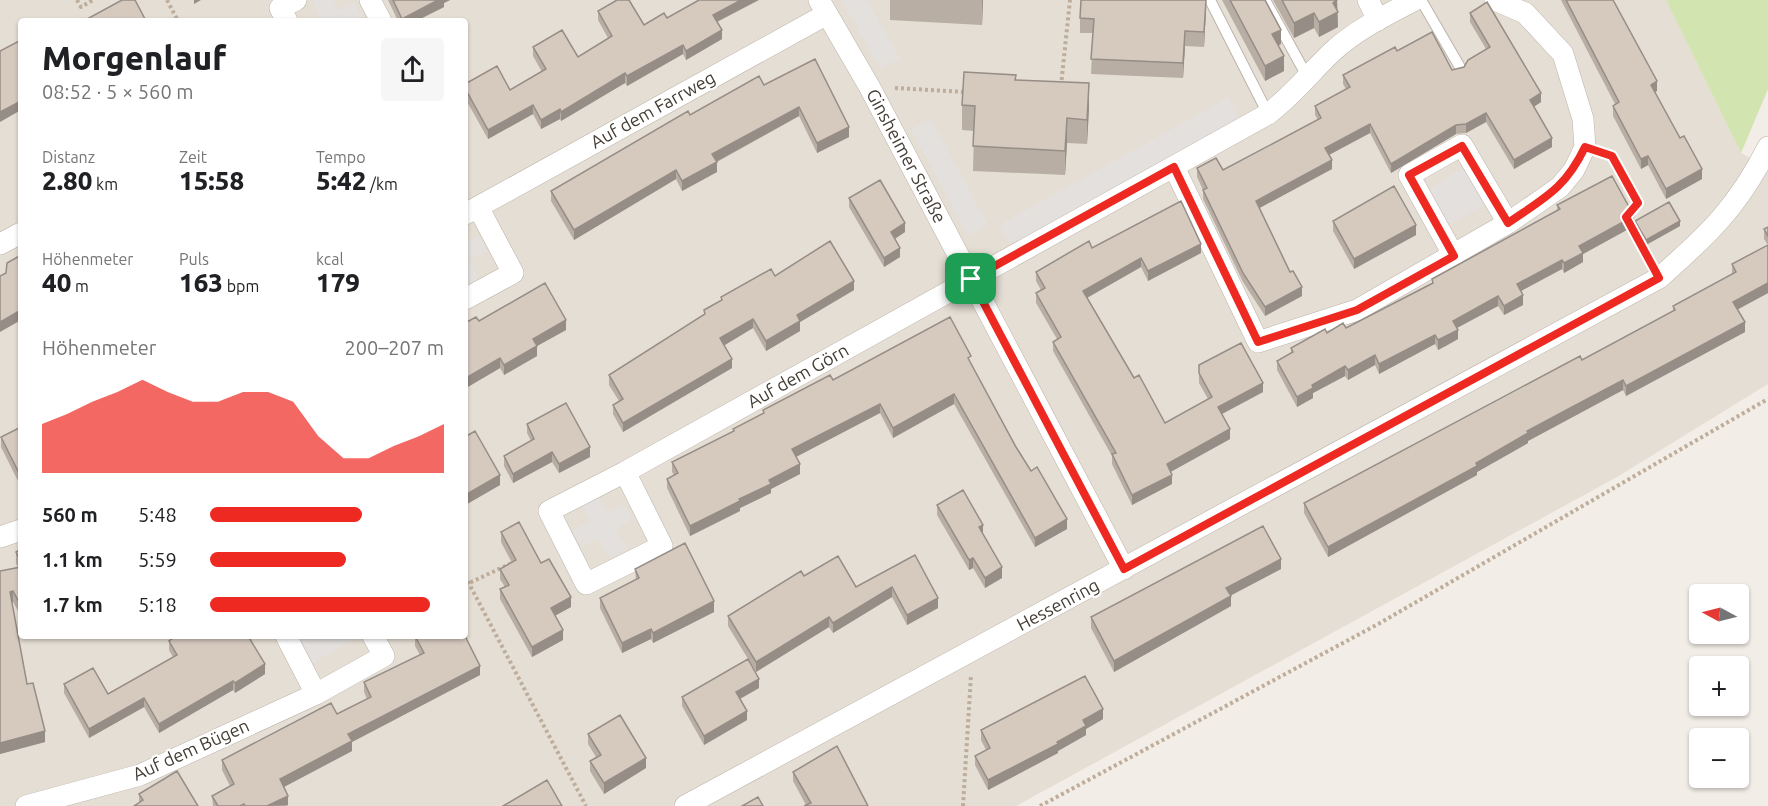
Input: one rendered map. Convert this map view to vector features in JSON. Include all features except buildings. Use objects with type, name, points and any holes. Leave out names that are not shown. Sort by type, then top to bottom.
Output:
[{"type":"street","points":[[284,18],[280,9],[297,0]]},
{"type":"street","points":[[370,0],[379,18]]},
{"type":"street","points":[[1368,0],[1378,20]]},
{"type":"street","name":"Auf dem Görn","points":[[625,472],[662,546],[586,584],[549,511],[625,472],[1268,114],[1291,97],[1332,52],[1378,20],[1415,0]]},
{"type":"street","points":[[1174,167],[1258,342],[1357,310],[1454,256],[1508,223],[1560,187],[1574,170],[1585,147],[1583,119],[1563,54],[1525,13],[1495,0]]},
{"type":"street","name":"Ginsheimer Straße","points":[[823,7],[869,86],[1124,569]]},
{"type":"street","name":"Auf dem Farrweg","points":[[468,297],[513,273],[472,210],[823,7]]},
{"type":"street","points":[[1454,256],[1409,175],[1462,146],[1508,223]]},
{"type":"street","name":"Hessenring","points":[[685,806],[1659,278],[1708,235],[1730,211],[1752,179],[1768,147]]},
{"type":"street","points":[[0,244],[18,235]]},
{"type":"street","points":[[0,537],[18,531]]},
{"type":"street","points":[[288,639],[316,693]]},
{"type":"street","name":"Auf dem Bügen","points":[[27,806],[140,775],[316,693],[384,656],[375,639]]},
{"type":"lane","points":[[1210,0],[1268,114]]},
{"type":"lane","points":[[1265,0],[1308,78]]},
{"type":"lane","points":[[1421,0],[1461,69]]},
{"type":"path","points":[[77,0],[81,7],[93,0]]},
{"type":"path","points":[[167,0],[176,18]]},
{"type":"path","points":[[1060,98],[1070,0]]},
{"type":"path","points":[[869,86],[976,93]]},
{"type":"path","points":[[1585,147],[1612,156],[1638,203],[1626,217],[1659,278]]},
{"type":"path","points":[[1040,806],[1380,623],[1768,399]]},
{"type":"path","points":[[468,584],[521,558]]},
{"type":"path","points":[[468,586],[586,806]]},
{"type":"path","points":[[963,806],[973,651]]},
{"type":"shaded area","points":[[0,0],[1666,0],[1741,153],[1768,168],[1768,384],[1617,477],[1016,806],[0,806]]},
{"type":"shaded area","points":[[312,0],[333,0],[339,10],[354,2],[362,18],[321,18]]},
{"type":"shaded area","points":[[842,0],[867,0],[900,58],[880,69]]},
{"type":"shaded area","points":[[1228,98],[1239,120],[1011,246],[999,225]]},
{"type":"shaded area","points":[[931,119],[988,225],[968,236],[911,129]]},
{"type":"shaded area","points":[[1467,166],[1488,203],[1449,225],[1429,189]]},
{"type":"shaded area","points":[[479,236],[487,251],[470,260],[479,280],[468,286],[468,242]]},
{"type":"shaded area","points":[[598,495],[608,512],[624,504],[632,519],[616,529],[627,549],[610,558],[598,538],[582,547],[572,531],[591,521],[581,504]]},
{"type":"shaded area","points":[[296,639],[354,639],[308,666]]},
{"type":"green space","points":[[1666,0],[1768,0],[1768,89],[1741,153]]},
{"type":"route","points":[[1462,146],[1508,223],[1560,187],[1574,170],[1585,147],[1612,156],[1638,203],[1626,217],[1659,278],[1124,569],[971,279],[1174,167],[1258,342],[1357,310],[1454,256],[1409,175],[1462,146]]}]
